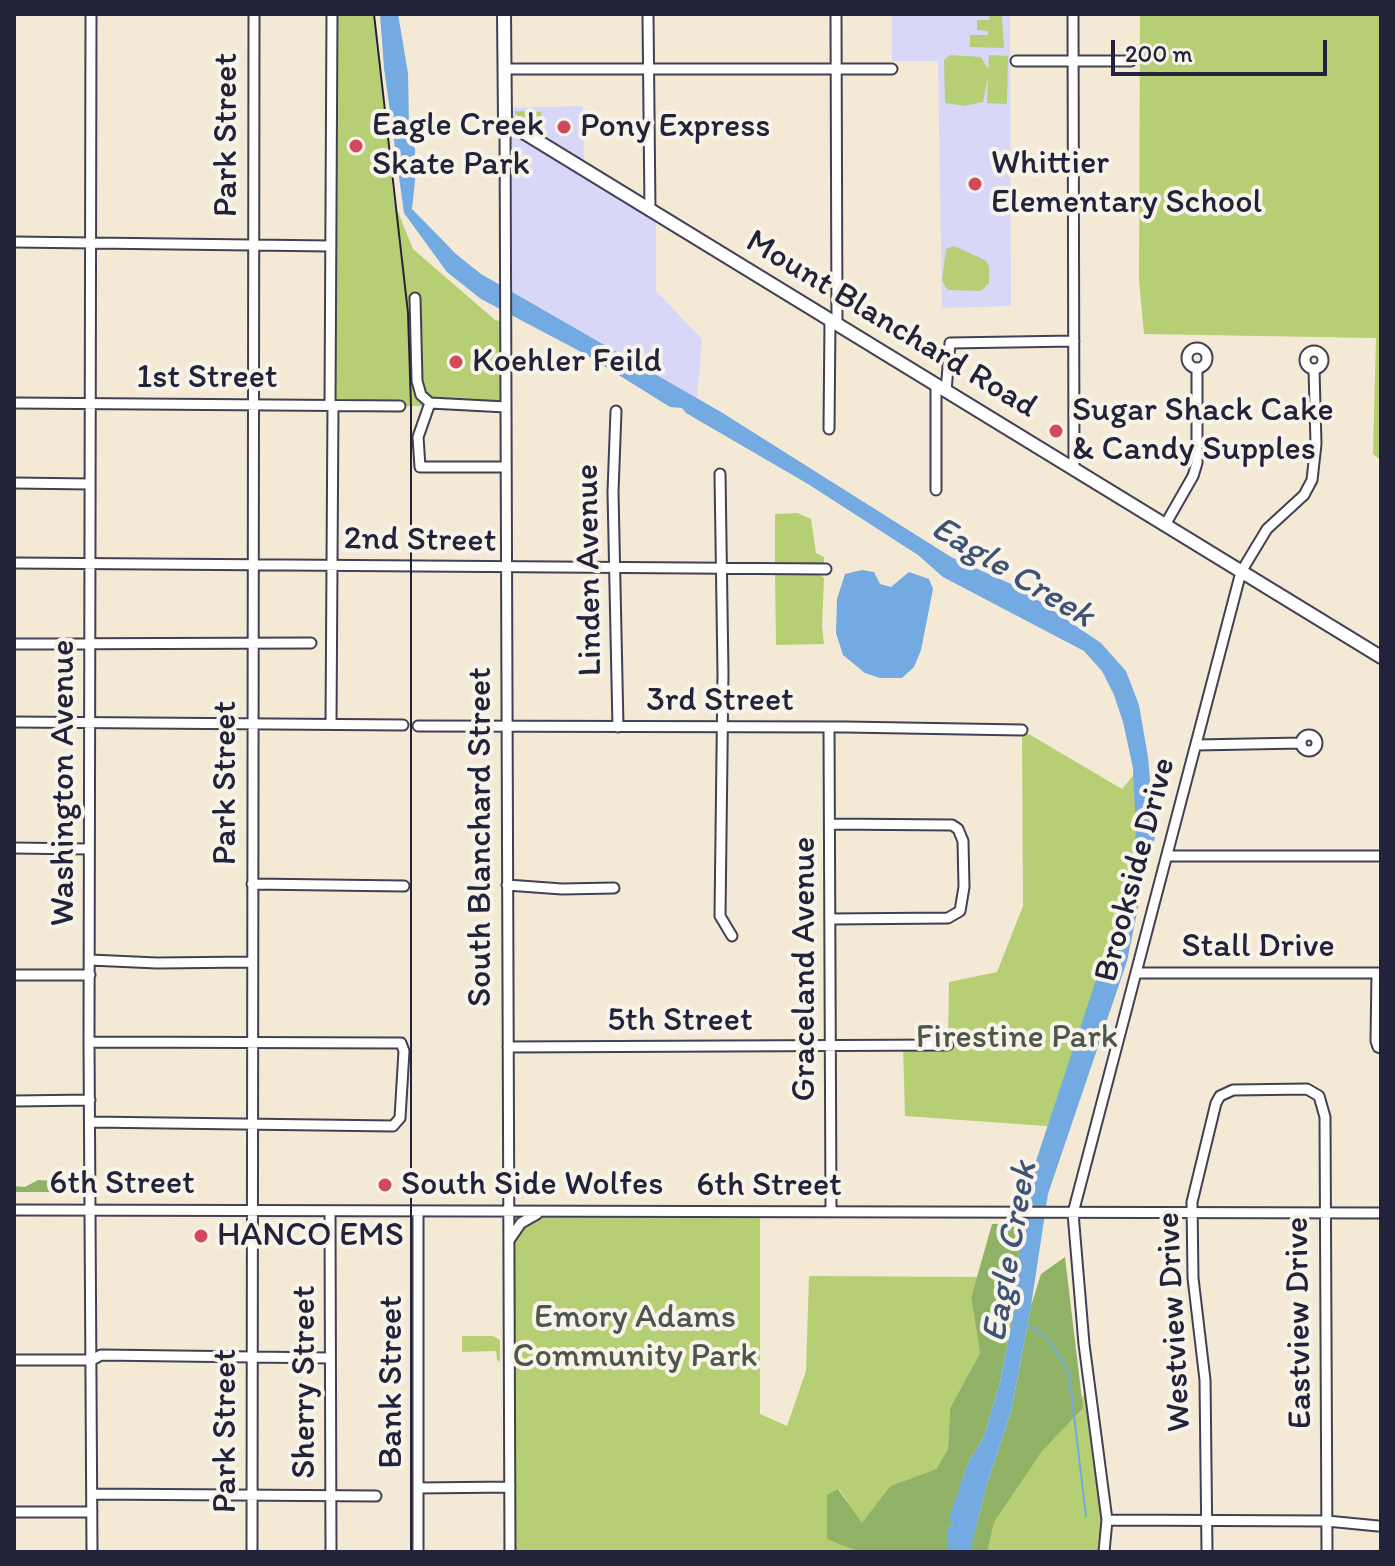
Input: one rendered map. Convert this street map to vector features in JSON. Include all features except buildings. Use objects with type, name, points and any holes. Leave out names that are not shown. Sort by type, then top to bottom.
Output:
[{"type":"main road","points":[[504,14],[505,121]]},
{"type":"main road","name":"Mount Blanchard Road","points":[[505,121],[1377,653]]},
{"type":"street","name":"Washington Avenue","points":[[91,14],[89,1042],[92,1552]]},
{"type":"street","name":"Park Street","points":[[252,1552],[254,14]]},
{"type":"street","points":[[331,724],[332,14]]},
{"type":"street","points":[[648,14],[650,211]]},
{"type":"street","points":[[829,429],[836,14]]},
{"type":"street","points":[[1073,14],[1074,470]]},
{"type":"street","points":[[1016,61],[1131,61]]},
{"type":"street","points":[[505,69],[892,69]]},
{"type":"street","name":"South Blanchard Street","points":[[505,121],[510,1552]]},
{"type":"street","points":[[14,242],[331,246]]},
{"type":"street","points":[[415,298],[417,381],[421,395],[430,403],[506,407]]},
{"type":"street","points":[[936,490],[941,389],[950,343],[1074,341]]},
{"type":"street","points":[[1165,525],[1193,476],[1197,463],[1197,368]]},
{"type":"street","name":"Brookside Drive","points":[[1104,1552],[1107,1520],[1084,1344],[1073,1213],[1241,572],[1267,529],[1304,495],[1312,480],[1316,444],[1314,369]]},
{"type":"street","name":"1st Street","points":[[14,403],[400,406]]},
{"type":"street","points":[[430,403],[418,437],[420,467],[506,467]]},
{"type":"street","name":"Linden Avenue","points":[[616,411],[613,492],[618,727]]},
{"type":"street","points":[[720,474],[720,916],[732,936]]},
{"type":"street","points":[[14,483],[90,484]]},
{"type":"street","name":"2nd Street","points":[[14,563],[826,569]]},
{"type":"street","points":[[14,644],[311,643]]},
{"type":"street","points":[[14,722],[403,725]]},
{"type":"street","name":"3rd Street","points":[[418,726],[1022,730]]},
{"type":"street","name":"Graceland Avenue","points":[[829,727],[831,1211]]},
{"type":"street","points":[[1196,745],[1301,743]]},
{"type":"street","points":[[830,824],[941,823],[956,827],[960,833],[964,887],[962,903],[956,915],[932,919],[831,919]]},
{"type":"street","points":[[14,848],[89,849]]},
{"type":"street","points":[[1167,856],[1381,856]]},
{"type":"street","points":[[252,884],[404,886]]},
{"type":"street","points":[[507,885],[562,889],[614,888]]},
{"type":"street","points":[[90,960],[252,962]]},
{"type":"street","name":"Stall Drive","points":[[1136,973],[1379,973]]},
{"type":"street","points":[[1379,973],[1376,1041],[1381,1048]]},
{"type":"street","points":[[14,975],[90,975]]},
{"type":"street","points":[[89,1042],[401,1043],[404,1051],[400,1118],[393,1126],[90,1122]]},
{"type":"street","name":"5th Street","points":[[508,1047],[948,1045]]},
{"type":"street","name":"Eastview Drive","points":[[1223,1093],[1233,1090],[1307,1089],[1319,1096],[1325,1117],[1327,1552]]},
{"type":"street","name":"Westview Drive","points":[[1207,1552],[1205,1380],[1193,1278],[1191,1213],[1216,1103],[1223,1093]]},
{"type":"street","points":[[14,1101],[90,1100]]},
{"type":"street","name":"6th Street","points":[[14,1210],[1381,1213]]},
{"type":"street","name":"Sherry Street","points":[[330,1212],[331,1552]]},
{"type":"street","name":"Bank Street","points":[[418,1212],[418,1552]]},
{"type":"street","points":[[508,1242],[521,1223],[541,1212]]},
{"type":"street","points":[[14,1360],[92,1360],[101,1355],[330,1358]]},
{"type":"street","points":[[418,1488],[510,1487]]},
{"type":"street","points":[[93,1494],[376,1496]]},
{"type":"street","points":[[14,1512],[92,1512]]},
{"type":"street","points":[[1107,1520],[1327,1521],[1378,1526]]},
{"type":"shaded area","name":"Whittier Elementary School","points":[[892,14],[1010,14],[1011,306],[942,308],[938,61],[892,61]]},
{"type":"shaded area","points":[[583,106],[584,170],[656,214],[656,291],[702,339],[697,398],[509,290],[505,108]]},
{"type":"green space","points":[[332,14],[374,14],[394,202],[413,249],[495,320],[506,322],[506,407],[330,405]]},
{"type":"green space","points":[[990,14],[1002,14],[1004,48],[970,47],[970,35],[988,35],[988,31],[977,30],[977,20],[989,20]]},
{"type":"green space","points":[[1140,14],[1381,14],[1381,460],[1373,454],[1376,338],[1144,334],[1139,280]]},
{"type":"green space","points":[[950,55],[981,57],[988,69],[989,55],[1008,56],[1007,104],[987,103],[988,77],[983,102],[965,106],[945,103],[944,60]]},
{"type":"green space","points":[[514,111],[541,112],[543,132],[521,121]]},
{"type":"green space","points":[[954,246],[985,260],[989,266],[989,283],[981,291],[948,290],[942,281],[946,249]]},
{"type":"green space","points":[[797,513],[811,519],[816,553],[824,557],[824,566],[775,566],[775,514]]},
{"type":"green space","points":[[816,572],[824,578],[824,644],[776,645],[775,573]]},
{"type":"green space","name":"Firestine Park","points":[[1022,730],[1122,789],[1141,766],[1144,846],[1060,1127],[905,1116],[903,1044],[948,1045],[949,982],[997,972],[1023,906]]},
{"type":"green space","points":[[38,1180],[69,1182],[78,1188],[70,1192],[14,1192],[14,1186],[25,1187]]},
{"type":"green space","name":"Emory Adams Community Park","points":[[760,1212],[760,1414],[787,1426],[806,1371],[809,1276],[977,1277],[971,1298],[980,1353],[950,1408],[948,1449],[936,1469],[890,1486],[862,1524],[839,1489],[827,1538],[859,1552],[510,1552],[508,1213]]},
{"type":"green space","points":[[1021,1223],[1015,1307],[1000,1382],[984,1436],[967,1465],[950,1519],[953,1524],[948,1528],[948,1552],[859,1552],[827,1539],[827,1495],[838,1489],[862,1523],[890,1486],[936,1469],[948,1449],[950,1408],[980,1353],[971,1298],[992,1224]]},
{"type":"green space","points":[[1065,1257],[1083,1408],[1042,1451],[994,1522],[987,1552],[970,1552],[986,1487],[1011,1412],[1031,1306],[1041,1274]]},
{"type":"green space","points":[[462,1336],[493,1336],[500,1340],[500,1362],[496,1351],[462,1352]]},
{"type":"green space","points":[[1090,1388],[1107,1520],[1104,1552],[948,1552]]},
{"type":"water","points":[[380,14],[398,14],[408,73],[409,126],[415,149],[412,209],[456,254],[481,274],[721,412],[951,557],[1020,588],[1101,643],[1126,671],[1139,705],[1148,757],[1155,837],[1127,961],[1048,1194],[1011,1412],[986,1487],[970,1552],[948,1552],[948,1528],[953,1524],[949,1519],[967,1465],[984,1436],[1000,1382],[1015,1307],[1021,1223],[1029,1182],[1127,887],[1136,832],[1133,768],[1114,695],[1102,671],[1084,651],[943,577],[918,555],[808,484],[682,408],[670,407],[585,354],[481,299],[447,272],[404,213],[384,68]]},
{"type":"water","points":[[862,570],[874,572],[880,584],[891,587],[909,572],[929,579],[933,589],[921,650],[914,667],[902,678],[880,678],[865,673],[843,655],[836,633],[837,599],[845,574]]},
{"type":"waterway","name":"Eagle Creek","points":[[1025,1324],[1047,1337],[1069,1373],[1086,1516]]},
{"type":"railway","points":[[374,14],[408,313],[411,406],[411,1552]]},
{"type":"place","name":"Pony Express","points":[[564,127]]},
{"type":"place","name":"Eagle Creek Skate Park","points":[[356,146]]},
{"type":"place","name":"Whittier Elementary School","points":[[975,184]]},
{"type":"place","name":"Koehler Feild","points":[[456,362]]},
{"type":"place","name":"Sugar Shack Cake & Candy Supples","points":[[1056,431]]},
{"type":"place","name":"South Side Wolfes","points":[[385,1185]]},
{"type":"place","name":"HANCO EMS","points":[[201,1236]]}]
